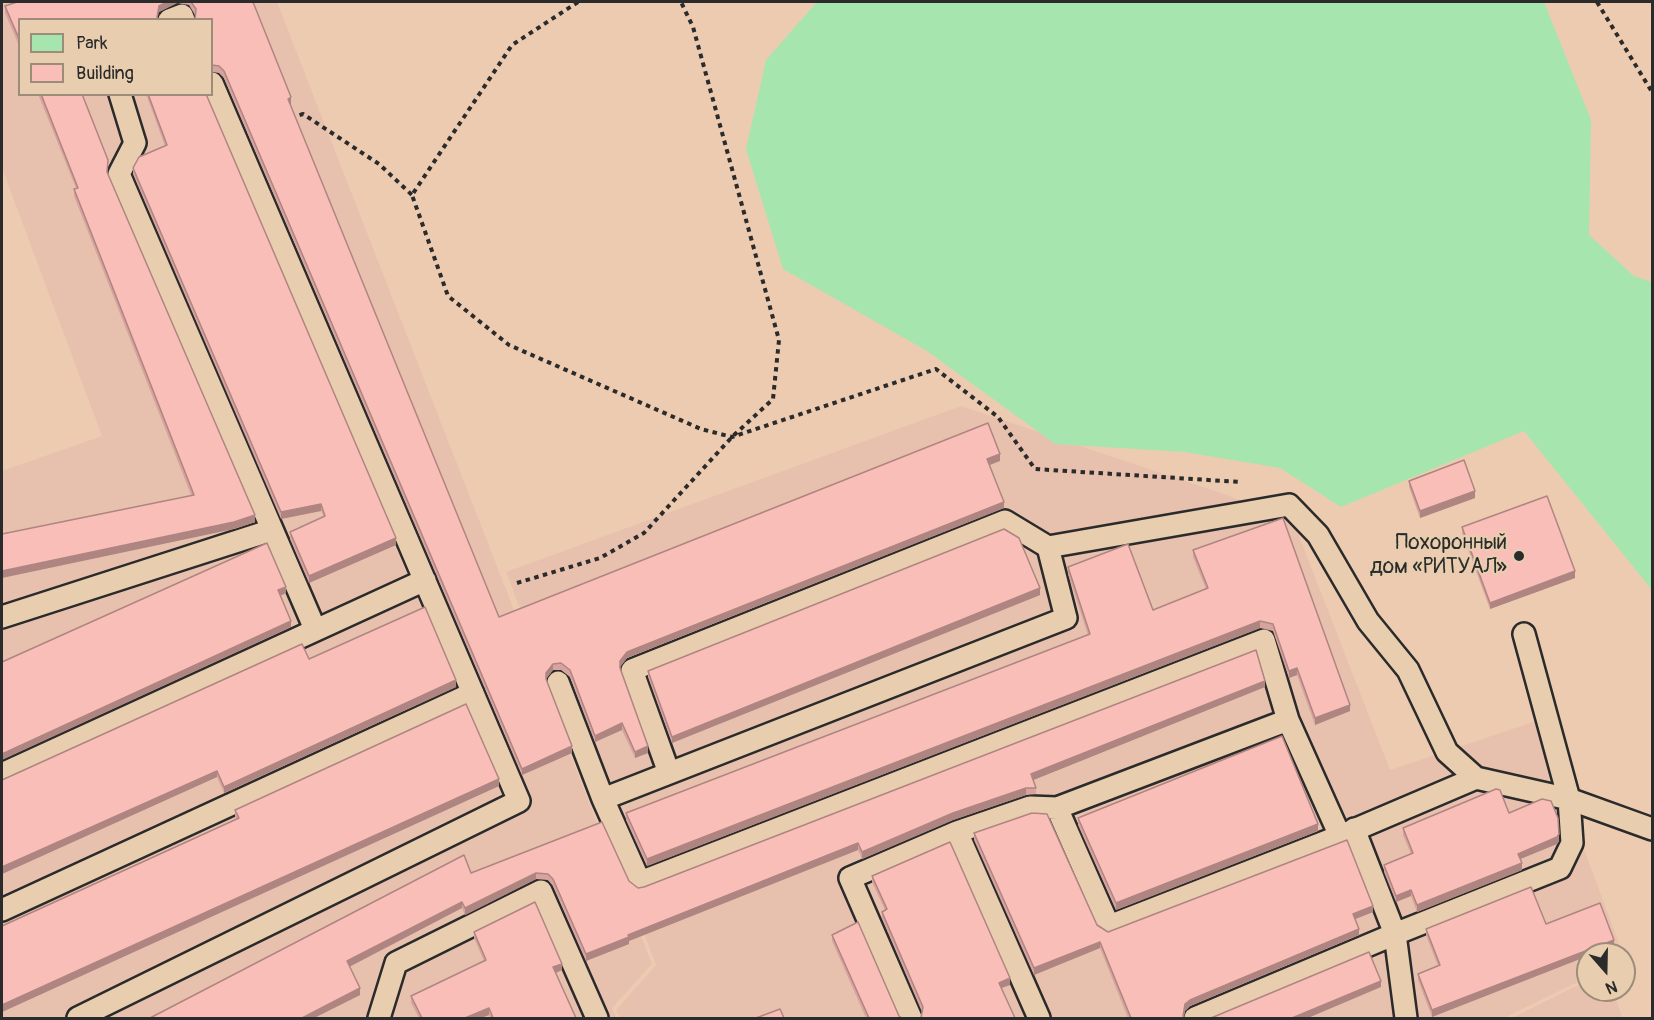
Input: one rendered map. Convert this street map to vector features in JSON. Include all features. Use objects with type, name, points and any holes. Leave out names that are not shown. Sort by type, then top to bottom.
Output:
[{"type":"lane","points":[[78,1018],[519,801],[213,84]]},
{"type":"lane","points":[[121,96],[135,143],[119,174],[315,629]]},
{"type":"lane","points":[[669,773],[632,670],[1005,521],[1048,547],[1289,505],[1318,535],[1368,621],[1408,670],[1447,752],[1476,778],[1569,799],[1653,829]]},
{"type":"lane","points":[[2,617],[272,530]]},
{"type":"lane","points":[[603,800],[1066,618],[1048,547]]},
{"type":"lane","points":[[2,774],[425,580]]},
{"type":"lane","points":[[1194,1018],[1560,868],[1572,843],[1569,799],[1524,634]]},
{"type":"lane","points":[[558,682],[603,800],[640,882],[1264,640],[1288,720],[1347,833],[1395,934],[1406,1018]]},
{"type":"lane","points":[[2,910],[473,693]]},
{"type":"lane","points":[[911,1018],[850,878],[957,832],[1029,807],[1057,808],[1288,720]]},
{"type":"lane","points":[[1057,808],[1109,926],[1347,833],[1476,778]]},
{"type":"lane","points":[[957,832],[1039,1018]]},
{"type":"lane","points":[[379,1018],[396,963],[541,891],[597,1018]]},
{"type":"path","points":[[412,195],[512,45],[578,2]]},
{"type":"path","points":[[517,583],[600,558],[644,534],[732,437],[772,399],[779,340],[693,27],[681,2]]},
{"type":"path","points":[[1597,2],[1653,92]]},
{"type":"path","points":[[280,122],[303,114],[379,164],[412,195],[448,296],[509,345],[701,429],[732,437],[936,369],[998,417],[1035,469],[1246,482]]},
{"type":"shaded area","points":[[2,2],[277,2],[652,964],[612,1008],[617,1018],[2,1018],[2,471],[102,436],[2,168]]},
{"type":"shaded area","points":[[961,406],[1227,495],[1294,523],[1390,770],[1536,721],[1619,942],[1576,942],[1576,983],[1504,1018],[620,1018],[616,1010],[656,965],[506,572]]},
{"type":"shaded area","points":[[1576,986],[1576,1002],[1617,1002],[1623,1018],[1512,1018]]},
{"type":"green space","points":[[817,2],[1544,2],[1591,120],[1589,235],[1634,276],[1652,282],[1652,590],[1524,431],[1341,507],[1280,468],[1185,452],[1055,444],[927,351],[783,269],[746,149],[766,60]]},
{"type":"building","points":[[17,2],[167,2],[159,6],[157,18],[18,18],[18,36],[5,6]]},
{"type":"building","points":[[191,2],[253,2],[291,97],[288,99],[499,617],[988,423],[1000,454],[987,459],[1004,502],[627,652],[620,661],[620,668],[648,746],[635,752],[622,723],[595,736],[570,670],[561,663],[553,664],[546,673],[546,679],[572,746],[522,769],[224,71],[219,66],[213,65],[213,18],[195,18],[196,9]]},
{"type":"building","points":[[42,96],[83,96],[108,160],[107,172],[255,515],[234,522],[2,571],[2,534],[194,495],[74,189],[78,188]]},
{"type":"building","points":[[149,96],[207,96],[396,538],[309,576],[290,532],[325,516],[321,504],[281,512],[133,168],[139,157],[167,145]]},
{"type":"building","points":[[1464,460],[1475,491],[1420,511],[1409,481]]},
{"type":"building","name":"Похоронный дом «РИТУАЛ»","points":[[1547,496],[1575,571],[1490,603],[1462,527]]},
{"type":"building","points":[[1283,518],[1350,705],[1315,718],[1297,668],[1289,671],[1273,624],[1260,621],[647,859],[626,813],[1090,634],[1068,567],[1128,544],[1153,610],[1208,588],[1193,550]]},
{"type":"building","points":[[1004,529],[1019,538],[1040,588],[672,737],[648,671]]},
{"type":"building","points":[[267,543],[286,587],[278,590],[291,621],[2,754],[2,662]]},
{"type":"building","points":[[425,607],[456,680],[224,787],[217,771],[2,867],[2,780],[302,644],[309,659]]},
{"type":"building","points":[[1256,650],[1265,681],[1031,774],[1036,788],[1026,788],[953,813],[862,852],[858,843],[586,954],[553,879],[548,874],[536,873],[465,908],[462,902],[347,961],[360,988],[302,1018],[150,1018],[464,855],[471,873],[602,822],[629,881],[638,888],[644,887]]},
{"type":"building","points":[[466,704],[499,779],[2,1005],[2,926],[239,818],[235,810]]},
{"type":"building","points":[[1282,736],[1318,824],[1116,903],[1078,818]]},
{"type":"building","points":[[1496,789],[1500,790],[1509,813],[1542,799],[1551,801],[1558,818],[1559,834],[1557,837],[1518,854],[1522,863],[1417,905],[1411,890],[1396,896],[1384,865],[1413,853],[1403,828]]},
{"type":"building","points":[[1032,813],[1047,814],[1097,925],[1108,932],[1347,840],[1373,906],[1353,914],[1359,929],[1190,1000],[1185,1004],[1183,1016],[1185,1018],[1131,1018],[1100,942],[1034,968],[974,833]]},
{"type":"building","points":[[950,842],[1010,978],[999,983],[1015,1018],[921,1018],[923,1007],[882,912],[887,909],[872,876]]},
{"type":"building","points":[[1531,887],[1546,924],[1600,903],[1614,940],[1576,942],[1576,955],[1432,1010],[1418,974],[1440,965],[1426,929]]},
{"type":"building","points":[[535,902],[562,964],[553,967],[576,1018],[493,1018],[489,1008],[465,1018],[422,1018],[411,996],[486,960],[474,932]]},
{"type":"building","points":[[858,922],[899,1016],[902,1018],[869,1018],[832,935]]},
{"type":"building","points":[[1369,952],[1381,981],[1292,1018],[1211,1018]]},
{"type":"building","points":[[780,1009],[784,1018],[756,1018]]},
{"type":"place","name":"Похоронный дом «РИТУАЛ»","points":[[1519,556]]}]
